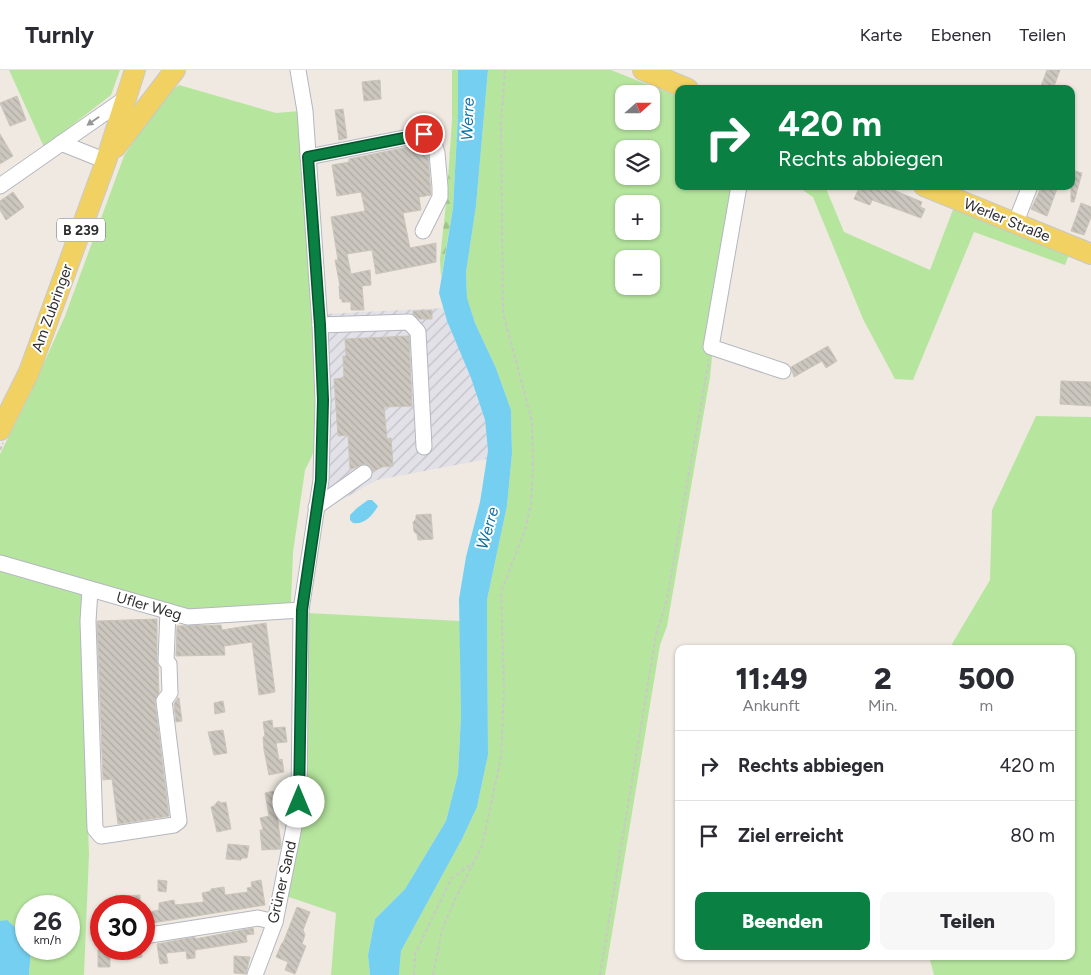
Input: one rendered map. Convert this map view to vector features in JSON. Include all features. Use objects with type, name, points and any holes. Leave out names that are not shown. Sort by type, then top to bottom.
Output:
[{"type":"main road","name":"Am Zubringer","points":[[0,430],[28,372],[106,161],[135,70]]},
{"type":"main road","points":[[126,98],[168,70]]},
{"type":"main road","points":[[106,161],[175,70]]},
{"type":"main road","points":[[643,70],[679,85]]},
{"type":"main road","name":"Werler Straße","points":[[934,190],[1091,254]]},
{"type":"street","name":"Grüner Sand","points":[[255,975],[275,922],[299,802],[302,610],[321,480],[323,400],[320,325],[305,111],[302,82],[298,70]]},
{"type":"street","points":[[0,186],[126,98]]},
{"type":"street","points":[[308,157],[424,134],[433,140],[437,153],[440,198],[423,231]]},
{"type":"street","points":[[61,143],[106,161]]},
{"type":"street","points":[[738,190],[711,347],[784,371]]},
{"type":"street","points":[[1015,224],[1028,190]]},
{"type":"street","points":[[320,325],[409,322],[418,332],[424,447]]},
{"type":"street","points":[[316,507],[364,474]]},
{"type":"street","name":"Ufler Weg","points":[[0,563],[188,617],[302,610]]},
{"type":"street","points":[[90,590],[88,621],[95,829],[101,836],[174,825],[179,821],[164,701],[170,693],[169,664],[166,661],[168,611]]},
{"type":"street","points":[[155,934],[258,918],[275,922]]},
{"type":"path","points":[[434,975],[442,930],[457,895],[482,846],[501,757],[504,687],[501,592],[525,530],[531,503],[533,468],[532,421],[503,313],[501,123],[505,70]]},
{"type":"path","points":[[600,975],[656,635],[667,598],[711,347]]},
{"type":"path","points":[[414,975],[415,954],[451,880],[474,861]]},
{"type":"shaded area","points":[[443,308],[471,378],[485,420],[487,459],[377,480],[318,513],[324,314]]},
{"type":"green space","points":[[9,70],[120,70],[111,95],[44,147]]},
{"type":"green space","points":[[452,70],[458,70],[458,115],[452,120]]},
{"type":"green space","points":[[488,70],[611,70],[649,85],[615,85],[615,130],[660,130],[660,89],[675,95],[675,190],[734,190],[722,257],[710,377],[667,626],[660,645],[605,975],[399,975],[401,951],[462,839],[477,807],[488,755],[487,600],[507,506],[512,454],[511,410],[496,368],[475,323],[467,299],[466,273],[476,206]]},
{"type":"green space","points":[[179,85],[276,113],[300,111],[316,375],[316,444],[305,470],[293,552],[291,602],[282,605],[188,611],[0,559],[0,454],[31,392],[65,316],[124,156],[163,98]]},
{"type":"green space","points":[[458,115],[453,208],[441,278],[440,259],[452,120]]},
{"type":"green space","points":[[803,190],[827,190],[844,232],[930,270],[954,207],[1070,252],[1065,265],[974,232],[913,380],[895,379],[863,319],[813,197]]},
{"type":"green space","points":[[1036,416],[1091,417],[1091,975],[934,975],[930,960],[1075,960],[1075,645],[951,645],[990,580],[992,510]]},
{"type":"green space","points":[[0,567],[81,592],[89,854],[84,975],[29,975],[30,960],[80,960],[80,895],[15,895],[15,928],[7,921],[0,921]]},
{"type":"green space","points":[[307,613],[460,621],[461,716],[458,774],[446,821],[405,889],[375,919],[368,955],[370,975],[331,975],[336,913],[286,896]]},
{"type":"water","name":"Werre","points":[[458,70],[488,70],[476,206],[466,273],[467,298],[475,323],[496,368],[511,410],[512,454],[507,506],[487,600],[488,755],[477,807],[462,839],[401,951],[399,975],[370,975],[368,955],[375,919],[405,889],[446,821],[458,774],[461,716],[459,599],[466,557],[480,502],[488,451],[485,420],[471,378],[447,321],[439,293],[453,208],[458,115]]},
{"type":"water","points":[[368,500],[372,500],[378,506],[371,516],[364,521],[353,523],[350,520],[350,515]]},
{"type":"water","points":[[7,920],[15,927],[15,960],[30,960],[29,975],[0,975],[0,921]]},
{"type":"building","points":[[1047,70],[1060,70],[1054,85],[1041,85]]},
{"type":"building","points":[[380,80],[381,99],[364,101],[362,82]]},
{"type":"building","points":[[17,96],[26,120],[10,126],[0,103]]},
{"type":"building","points":[[343,109],[347,138],[339,140],[335,110]]},
{"type":"building","points":[[0,134],[13,156],[0,164]]},
{"type":"building","points":[[422,144],[425,146],[428,155],[431,195],[419,197],[421,210],[403,213],[410,248],[436,243],[436,262],[376,274],[372,250],[347,254],[351,274],[370,270],[371,285],[362,286],[364,310],[351,310],[351,302],[342,302],[342,299],[340,299],[340,286],[335,260],[338,260],[331,217],[365,211],[361,192],[337,196],[332,165],[349,162],[349,159]]},
{"type":"building","points":[[1075,171],[1082,173],[1074,202],[1071,202],[1071,190],[1075,190]]},
{"type":"building","points":[[858,190],[894,190],[922,202],[920,207],[925,209],[921,218],[872,200],[870,205],[854,199]]},
{"type":"building","points":[[1040,190],[1057,190],[1047,216],[1031,209]]},
{"type":"building","points":[[13,192],[24,207],[6,220],[0,210],[0,201]]},
{"type":"building","points":[[1081,203],[1091,207],[1091,217],[1084,235],[1071,231]]},
{"type":"building","points":[[432,310],[432,319],[419,319],[413,314],[413,311]]},
{"type":"building","points":[[409,336],[412,406],[384,407],[387,439],[391,438],[393,466],[382,467],[373,472],[371,467],[364,464],[350,469],[348,435],[338,436],[334,379],[344,378],[343,356],[346,356],[345,339]]},
{"type":"building","points":[[828,346],[837,361],[826,368],[822,361],[794,377],[791,367]]},
{"type":"building","points":[[1061,381],[1091,382],[1091,406],[1060,404]]},
{"type":"building","points":[[431,514],[433,539],[418,540],[417,534],[414,532],[413,522],[416,519],[416,515]]},
{"type":"building","points":[[157,619],[159,692],[155,702],[169,816],[118,824],[112,779],[103,780],[97,621]]},
{"type":"building","points":[[266,623],[275,692],[259,695],[252,642],[224,646],[225,655],[176,656],[177,626],[221,625],[222,630]]},
{"type":"building","points":[[178,698],[182,721],[176,722],[174,704]]},
{"type":"building","points":[[223,701],[225,712],[215,714],[214,703]]},
{"type":"building","points":[[272,720],[273,728],[285,727],[287,742],[276,743],[279,760],[282,759],[284,772],[269,775],[264,750],[263,722]]},
{"type":"building","points":[[223,730],[227,753],[214,755],[208,732]]},
{"type":"building","points":[[280,790],[284,814],[277,815],[280,849],[262,850],[260,830],[263,830],[260,818],[269,816],[265,793]]},
{"type":"building","points":[[218,801],[226,802],[231,829],[217,832],[211,807]]},
{"type":"building","points":[[228,844],[249,846],[247,858],[242,858],[241,860],[226,859]]},
{"type":"building","points":[[158,880],[167,881],[166,892],[158,891]]},
{"type":"building","points":[[261,880],[265,905],[155,923],[155,911],[159,910],[159,903],[174,900],[175,905],[204,902],[202,893],[224,887],[225,895],[248,892],[247,888],[252,887],[251,882]]},
{"type":"building","points":[[297,907],[310,912],[303,930],[305,935],[302,944],[306,946],[295,974],[285,970],[288,962],[276,957]]},
{"type":"building","points":[[253,928],[254,934],[246,935],[247,942],[195,950],[195,958],[187,959],[186,951],[166,953],[168,963],[160,964],[157,944]]},
{"type":"building","points":[[234,956],[250,957],[246,974],[234,973]]},
{"type":"building","points":[[98,960],[110,960],[110,967],[98,967]]},
{"type":"route","points":[[299,802],[302,610],[321,480],[323,400],[320,325],[308,157],[424,134]]}]
